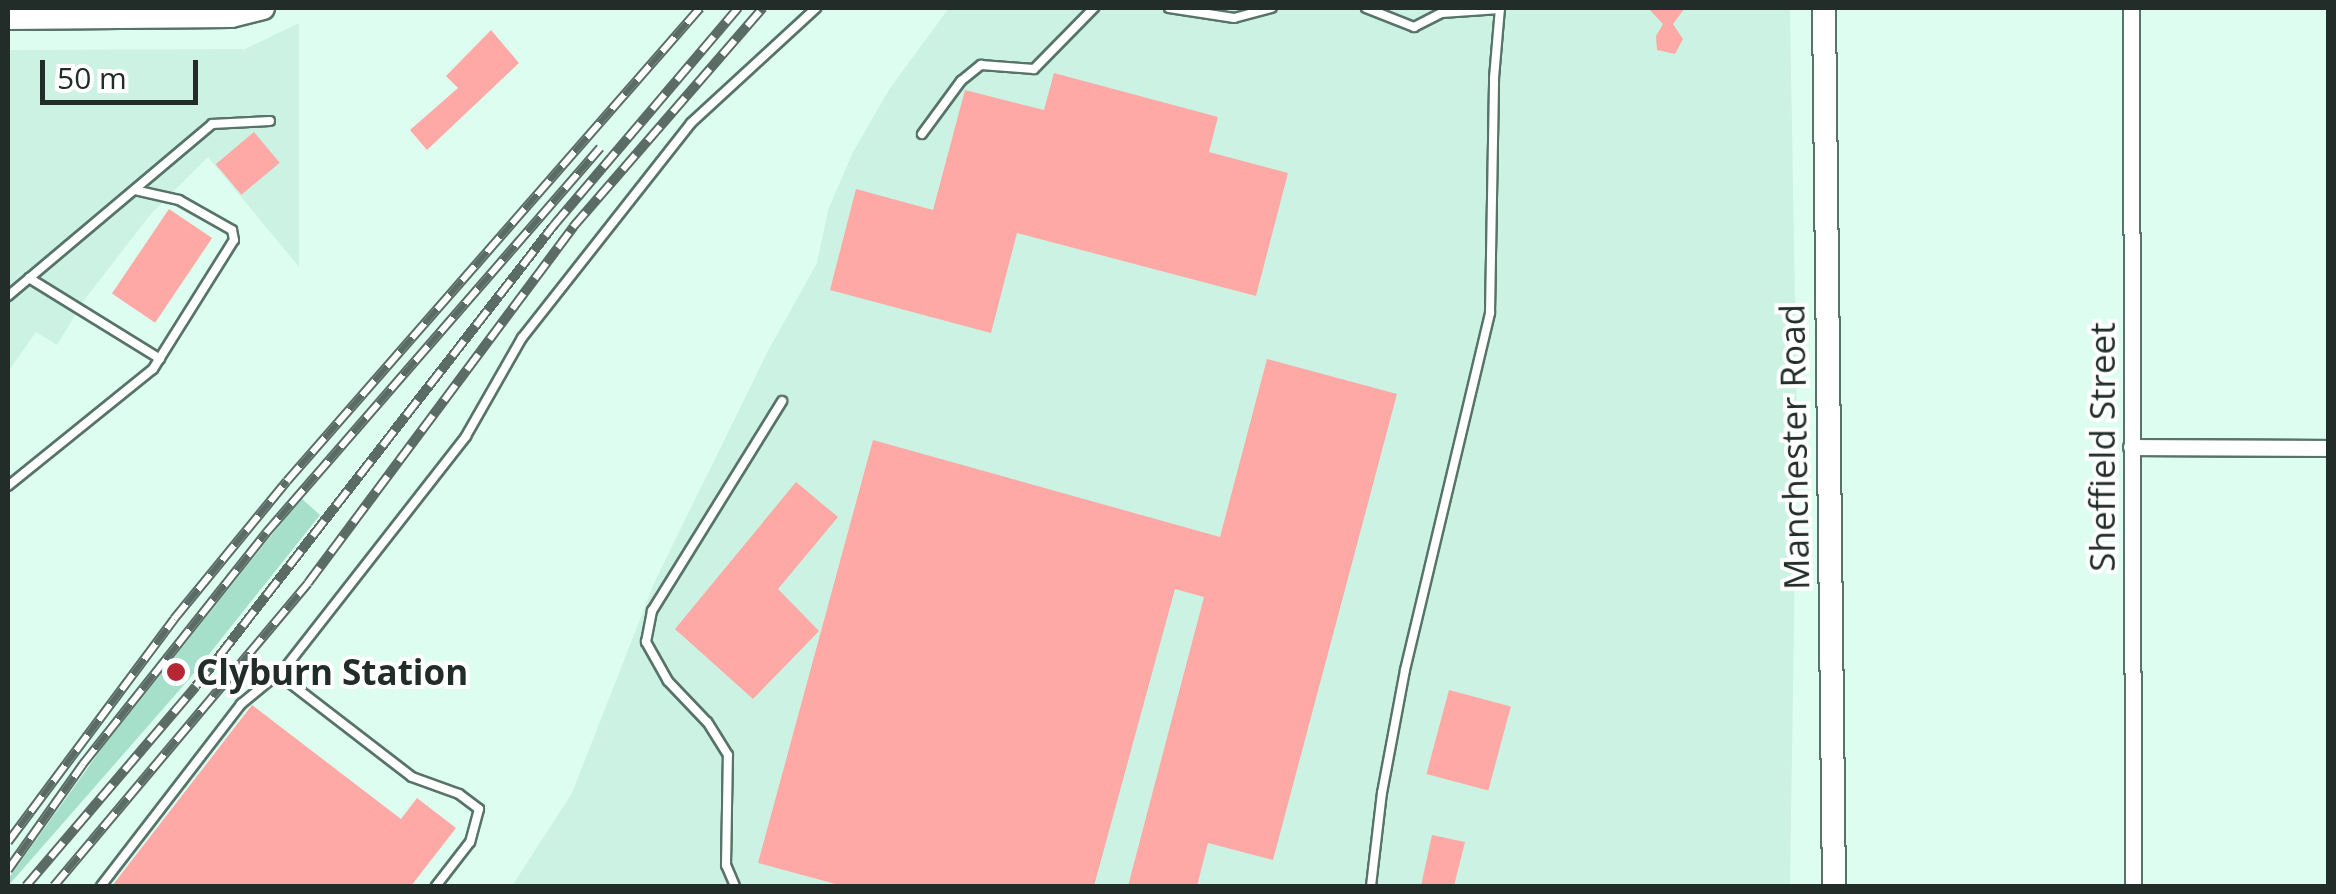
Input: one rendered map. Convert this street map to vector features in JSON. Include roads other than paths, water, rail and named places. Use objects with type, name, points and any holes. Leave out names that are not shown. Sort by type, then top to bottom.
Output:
[{"type":"main road","points":[[8,18],[230,16],[262,8]]},
{"type":"main road","name":"Manchester Road","points":[[1824,8],[1834,886]]},
{"type":"street","name":"Sheffield Street","points":[[2131,8],[2133,886]]},
{"type":"street","points":[[2131,447],[2328,448]]},
{"type":"lane","points":[[101,886],[241,704],[276,673],[466,436],[522,338],[692,123],[816,8]]},
{"type":"lane","points":[[922,134],[962,81],[981,65],[1034,69],[1072,35],[1094,8]]},
{"type":"lane","points":[[1168,8],[1214,11],[1234,18],[1272,8]]},
{"type":"lane","points":[[1371,886],[1382,793],[1405,670],[1490,313],[1494,78],[1500,8],[1442,13],[1414,26],[1373,9]]},
{"type":"lane","points":[[8,296],[212,124],[270,122]]},
{"type":"lane","points":[[8,486],[160,359],[234,240],[232,230],[178,200],[135,190]]},
{"type":"lane","points":[[29,278],[160,359]]},
{"type":"lane","points":[[734,886],[726,865],[728,756],[707,722],[668,681],[646,642],[652,612],[782,401]]},
{"type":"lane","points":[[276,673],[412,778],[459,794],[479,809],[470,842],[436,886]]},
{"type":"railway","points":[[8,842],[174,619],[287,481],[700,8]]},
{"type":"railway","points":[[26,886],[196,686],[554,225],[738,8]]},
{"type":"railway","points":[[54,886],[308,583],[573,227],[763,8]]},
{"type":"railway","points":[[8,870],[83,764],[266,533],[600,148]]},
{"type":"place","name":"Clyburn Station","points":[[176,672]]}]
